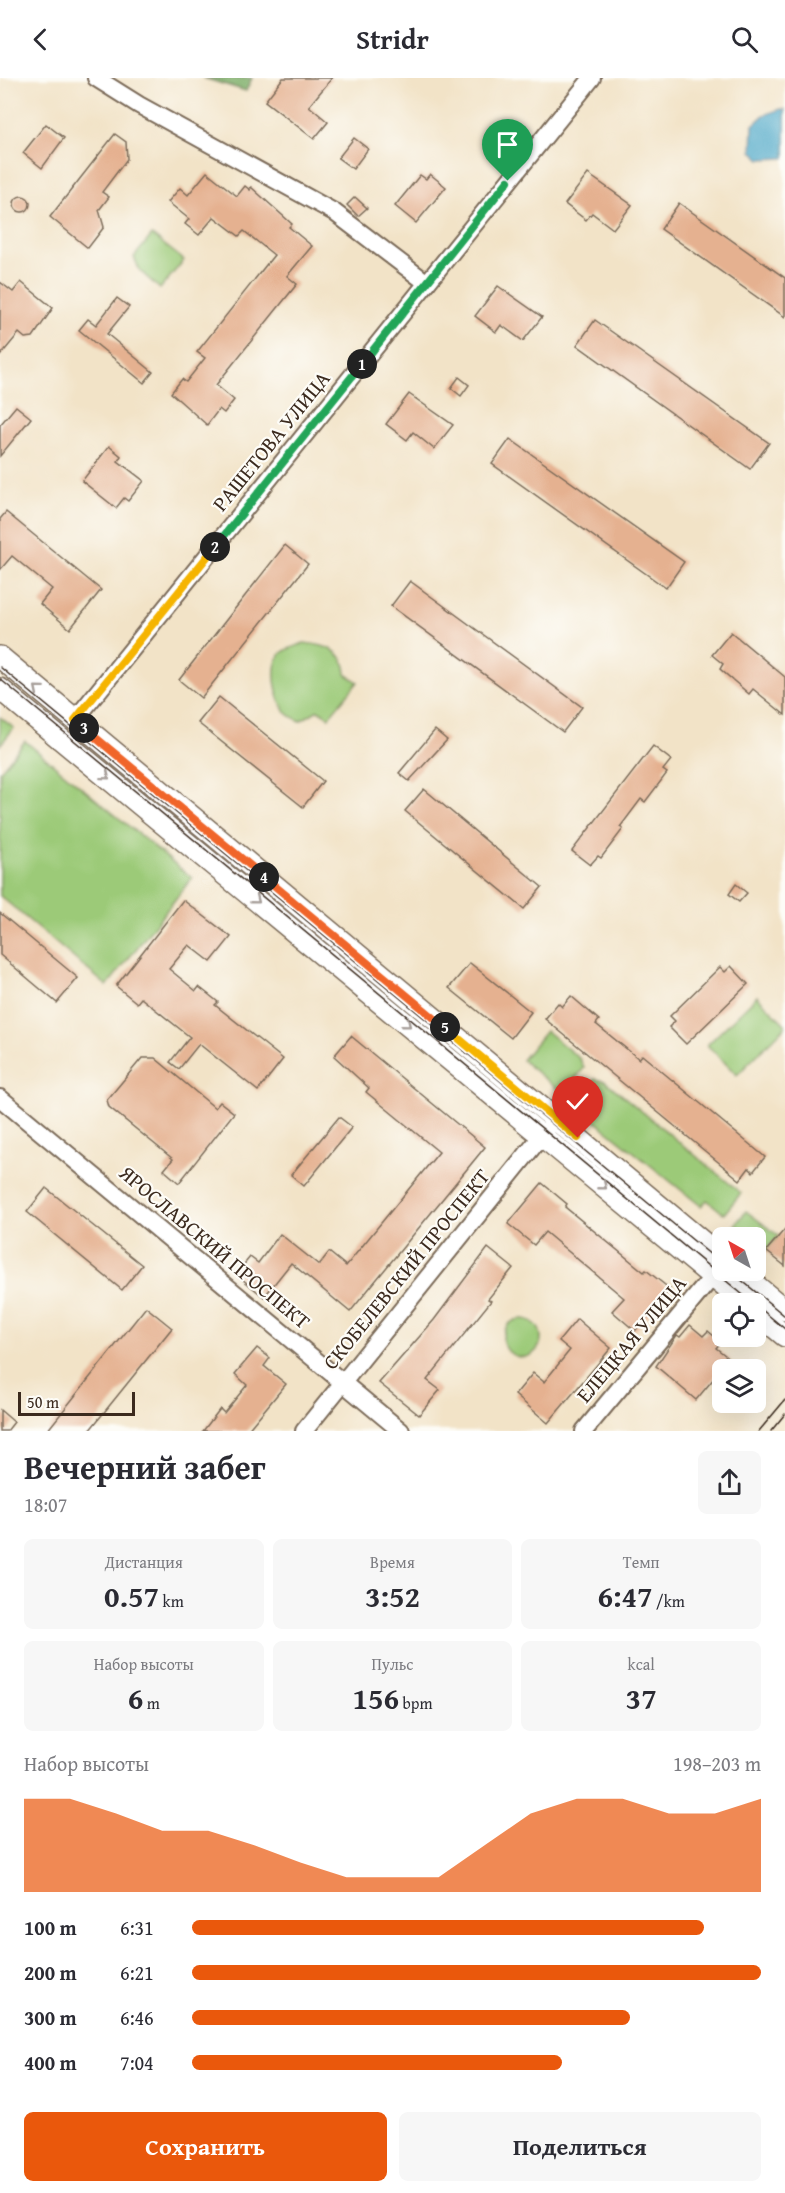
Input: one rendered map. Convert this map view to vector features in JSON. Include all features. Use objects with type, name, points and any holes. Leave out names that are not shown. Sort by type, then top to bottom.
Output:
[{"type":"main road","points":[[0,657],[548,1127]]},
{"type":"main road","points":[[0,689],[548,1127],[712,1262]]},
{"type":"main road","points":[[61,739],[75,720]]},
{"type":"main road","points":[[729,1281],[738,1293]]},
{"type":"main road","points":[[750,1281],[785,1310]]},
{"type":"main road","points":[[766,1320],[785,1336]]},
{"type":"street","points":[[96,78],[139,105],[334,212],[427,283]]},
{"type":"street","name":"РАШЕТОВА УЛИЦА","points":[[75,720],[592,78]]},
{"type":"street","name":"ЯРОСЛАВСКИЙ ПРОСПЕКТ","points":[[0,1098],[401,1431]]},
{"type":"street","name":"СКОБЕЛЕВСКИЙ ПРОСПЕКТ","points":[[304,1431],[548,1127]]},
{"type":"street","name":"ЕЛЕЦКАЯ УЛИЦА","points":[[584,1431],[712,1274]]},
{"type":"green space","points":[[203,78],[252,78],[246,91]]},
{"type":"green space","points":[[152,235],[184,260],[160,289],[140,271],[134,257]]},
{"type":"green space","points":[[304,643],[320,645],[333,650],[342,659],[346,674],[358,682],[329,717],[318,710],[300,721],[288,714],[280,701],[275,683],[278,658],[283,652]]},
{"type":"green space","points":[[0,717],[14,728],[0,745]]},
{"type":"green space","points":[[25,741],[192,878],[107,986],[0,896],[0,771]]},
{"type":"green space","points":[[757,996],[785,1024],[785,1027],[737,1075],[707,1045]]},
{"type":"green space","points":[[546,1031],[580,1059],[584,1068],[563,1094],[522,1060]]},
{"type":"green space","points":[[595,1079],[605,1081],[741,1193],[724,1214],[707,1200],[701,1206],[574,1104]]},
{"type":"green space","points":[[746,1211],[779,1236],[766,1251],[766,1227],[738,1227],[735,1225]]},
{"type":"green space","points":[[522,1319],[536,1324],[541,1338],[536,1352],[522,1357],[508,1352],[503,1338],[508,1324]]},
{"type":"water","points":[[785,109],[785,158],[761,159],[752,151],[753,125],[764,115]]},
{"type":"building","points":[[283,78],[332,78],[309,106],[328,122],[314,139],[265,101]]},
{"type":"building","points":[[46,124],[64,138],[42,168],[23,153]]},
{"type":"building","points":[[115,134],[126,142],[127,159],[102,192],[109,197],[99,210],[104,227],[88,248],[50,217]]},
{"type":"building","points":[[354,138],[368,149],[353,169],[338,158]]},
{"type":"building","points":[[207,172],[237,196],[245,186],[250,190],[251,187],[292,224],[289,227],[312,246],[287,276],[297,284],[216,385],[234,400],[224,413],[219,409],[207,425],[171,393],[182,379],[186,382],[205,358],[197,352],[274,255],[244,231],[239,236],[214,217],[199,235],[185,224],[189,219],[168,202],[180,188],[188,195]]},
{"type":"building","points":[[430,174],[446,187],[416,223],[395,206],[420,175],[426,179]]},
{"type":"building","points":[[588,174],[632,205],[613,229],[592,213],[586,220],[565,204]]},
{"type":"building","points":[[22,196],[30,204],[22,212],[14,204]]},
{"type":"building","points":[[355,197],[367,208],[358,216],[347,205]]},
{"type":"building","points":[[679,203],[785,278],[785,317],[661,229]]},
{"type":"building","points":[[0,282],[13,292],[21,282],[53,308],[33,337],[25,338],[19,333],[0,356]]},
{"type":"building","points":[[498,286],[542,317],[523,341],[501,325],[496,332],[475,316]]},
{"type":"building","points":[[117,298],[129,307],[107,334],[153,372],[144,383],[79,330],[88,319],[96,325]]},
{"type":"building","points":[[595,320],[769,443],[750,469],[577,345]]},
{"type":"building","points":[[459,377],[469,385],[461,396],[451,388]]},
{"type":"building","points":[[409,394],[453,425],[434,449],[413,432],[407,440],[386,424]]},
{"type":"building","points":[[16,406],[31,418],[0,456],[0,425]]},
{"type":"building","points":[[510,439],[684,562],[666,588],[492,464]]},
{"type":"building","points":[[109,446],[121,456],[118,461],[144,481],[128,501],[124,498],[116,508],[82,481]]},
{"type":"building","points":[[6,512],[101,590],[70,629],[40,604],[52,589],[12,556],[0,570],[0,519]]},
{"type":"building","points":[[285,545],[308,564],[201,698],[179,680]]},
{"type":"building","points":[[410,581],[582,707],[563,732],[391,606]]},
{"type":"building","points":[[731,632],[785,677],[785,715],[753,689],[749,694],[720,669],[723,664],[712,655]]},
{"type":"building","points":[[219,697],[323,781],[303,807],[198,723]]},
{"type":"building","points":[[435,730],[447,740],[409,781],[399,773]]},
{"type":"building","points":[[653,746],[671,760],[663,770],[667,773],[645,802],[641,799],[620,827],[623,829],[601,858],[598,856],[590,865],[572,851]]},
{"type":"building","points":[[424,789],[542,887],[524,909],[405,811]]},
{"type":"building","points":[[736,884],[747,893],[739,902],[729,894]]},
{"type":"building","points":[[183,900],[231,937],[211,962],[189,945],[169,969],[196,991],[199,987],[208,994],[218,1002],[215,1005],[283,1059],[258,1091],[199,1044],[179,1069],[170,1062],[190,1037],[141,998],[137,1003],[116,986]]},
{"type":"building","points":[[0,913],[78,978],[57,1003],[0,955]]},
{"type":"building","points":[[470,963],[531,1012],[511,1038],[449,988]]},
{"type":"building","points":[[731,966],[748,984],[686,1044],[669,1027],[675,1021],[670,1016],[720,967],[725,972]]},
{"type":"building","points":[[571,996],[599,1020],[596,1024],[639,1059],[642,1055],[765,1157],[753,1172],[749,1168],[740,1180],[545,1019],[558,1003],[562,1007]]},
{"type":"building","points":[[351,1036],[485,1147],[350,1312],[291,1263],[264,1297],[236,1274],[250,1257],[258,1263],[280,1234],[319,1265],[329,1252],[346,1266],[439,1152],[366,1092],[369,1088],[334,1056]]},
{"type":"building","points":[[142,1058],[155,1058],[215,1108],[220,1102],[234,1113],[179,1183],[164,1170],[173,1159],[109,1107],[107,1100]]},
{"type":"building","points":[[339,1117],[352,1127],[304,1186],[291,1175]]},
{"type":"building","points":[[542,1183],[567,1204],[565,1207],[644,1272],[646,1270],[670,1289],[635,1331],[612,1311],[624,1298],[545,1232],[534,1245],[508,1224]]},
{"type":"building","points":[[46,1188],[142,1265],[122,1290],[27,1212]]},
{"type":"building","points":[[785,1229],[785,1266],[766,1251]]},
{"type":"building","points":[[488,1248],[513,1268],[488,1299],[491,1301],[427,1380],[440,1390],[419,1415],[379,1383],[434,1320]]},
{"type":"building","points":[[146,1307],[172,1328],[89,1431],[47,1431]]},
{"type":"building","points":[[577,1319],[611,1348],[548,1423],[515,1395],[533,1373],[544,1382],[570,1350],[559,1341]]},
{"type":"building","points":[[690,1325],[703,1336],[708,1331],[712,1334],[712,1347],[717,1347],[730,1359],[712,1359],[712,1381],[696,1400],[656,1366],[677,1335],[680,1337]]},
{"type":"building","points":[[257,1348],[270,1358],[264,1366],[286,1384],[247,1431],[203,1431],[220,1409],[224,1413],[247,1385],[235,1374]]},
{"type":"building","points":[[0,1410],[14,1422],[7,1431],[0,1431]]},
{"type":"tram line","points":[[0,667],[712,1256]]},
{"type":"tram line","points":[[0,679],[741,1293]]},
{"type":"tram line","points":[[742,1281],[785,1316]]},
{"type":"tram line","points":[[766,1313],[785,1329]]},
{"type":"tram line","points":[[759,1431],[785,1400]]},
{"type":"tram line","points":[[771,1431],[785,1414]]},
{"type":"route","points":[[508,181],[75,720],[578,1138]]}]
